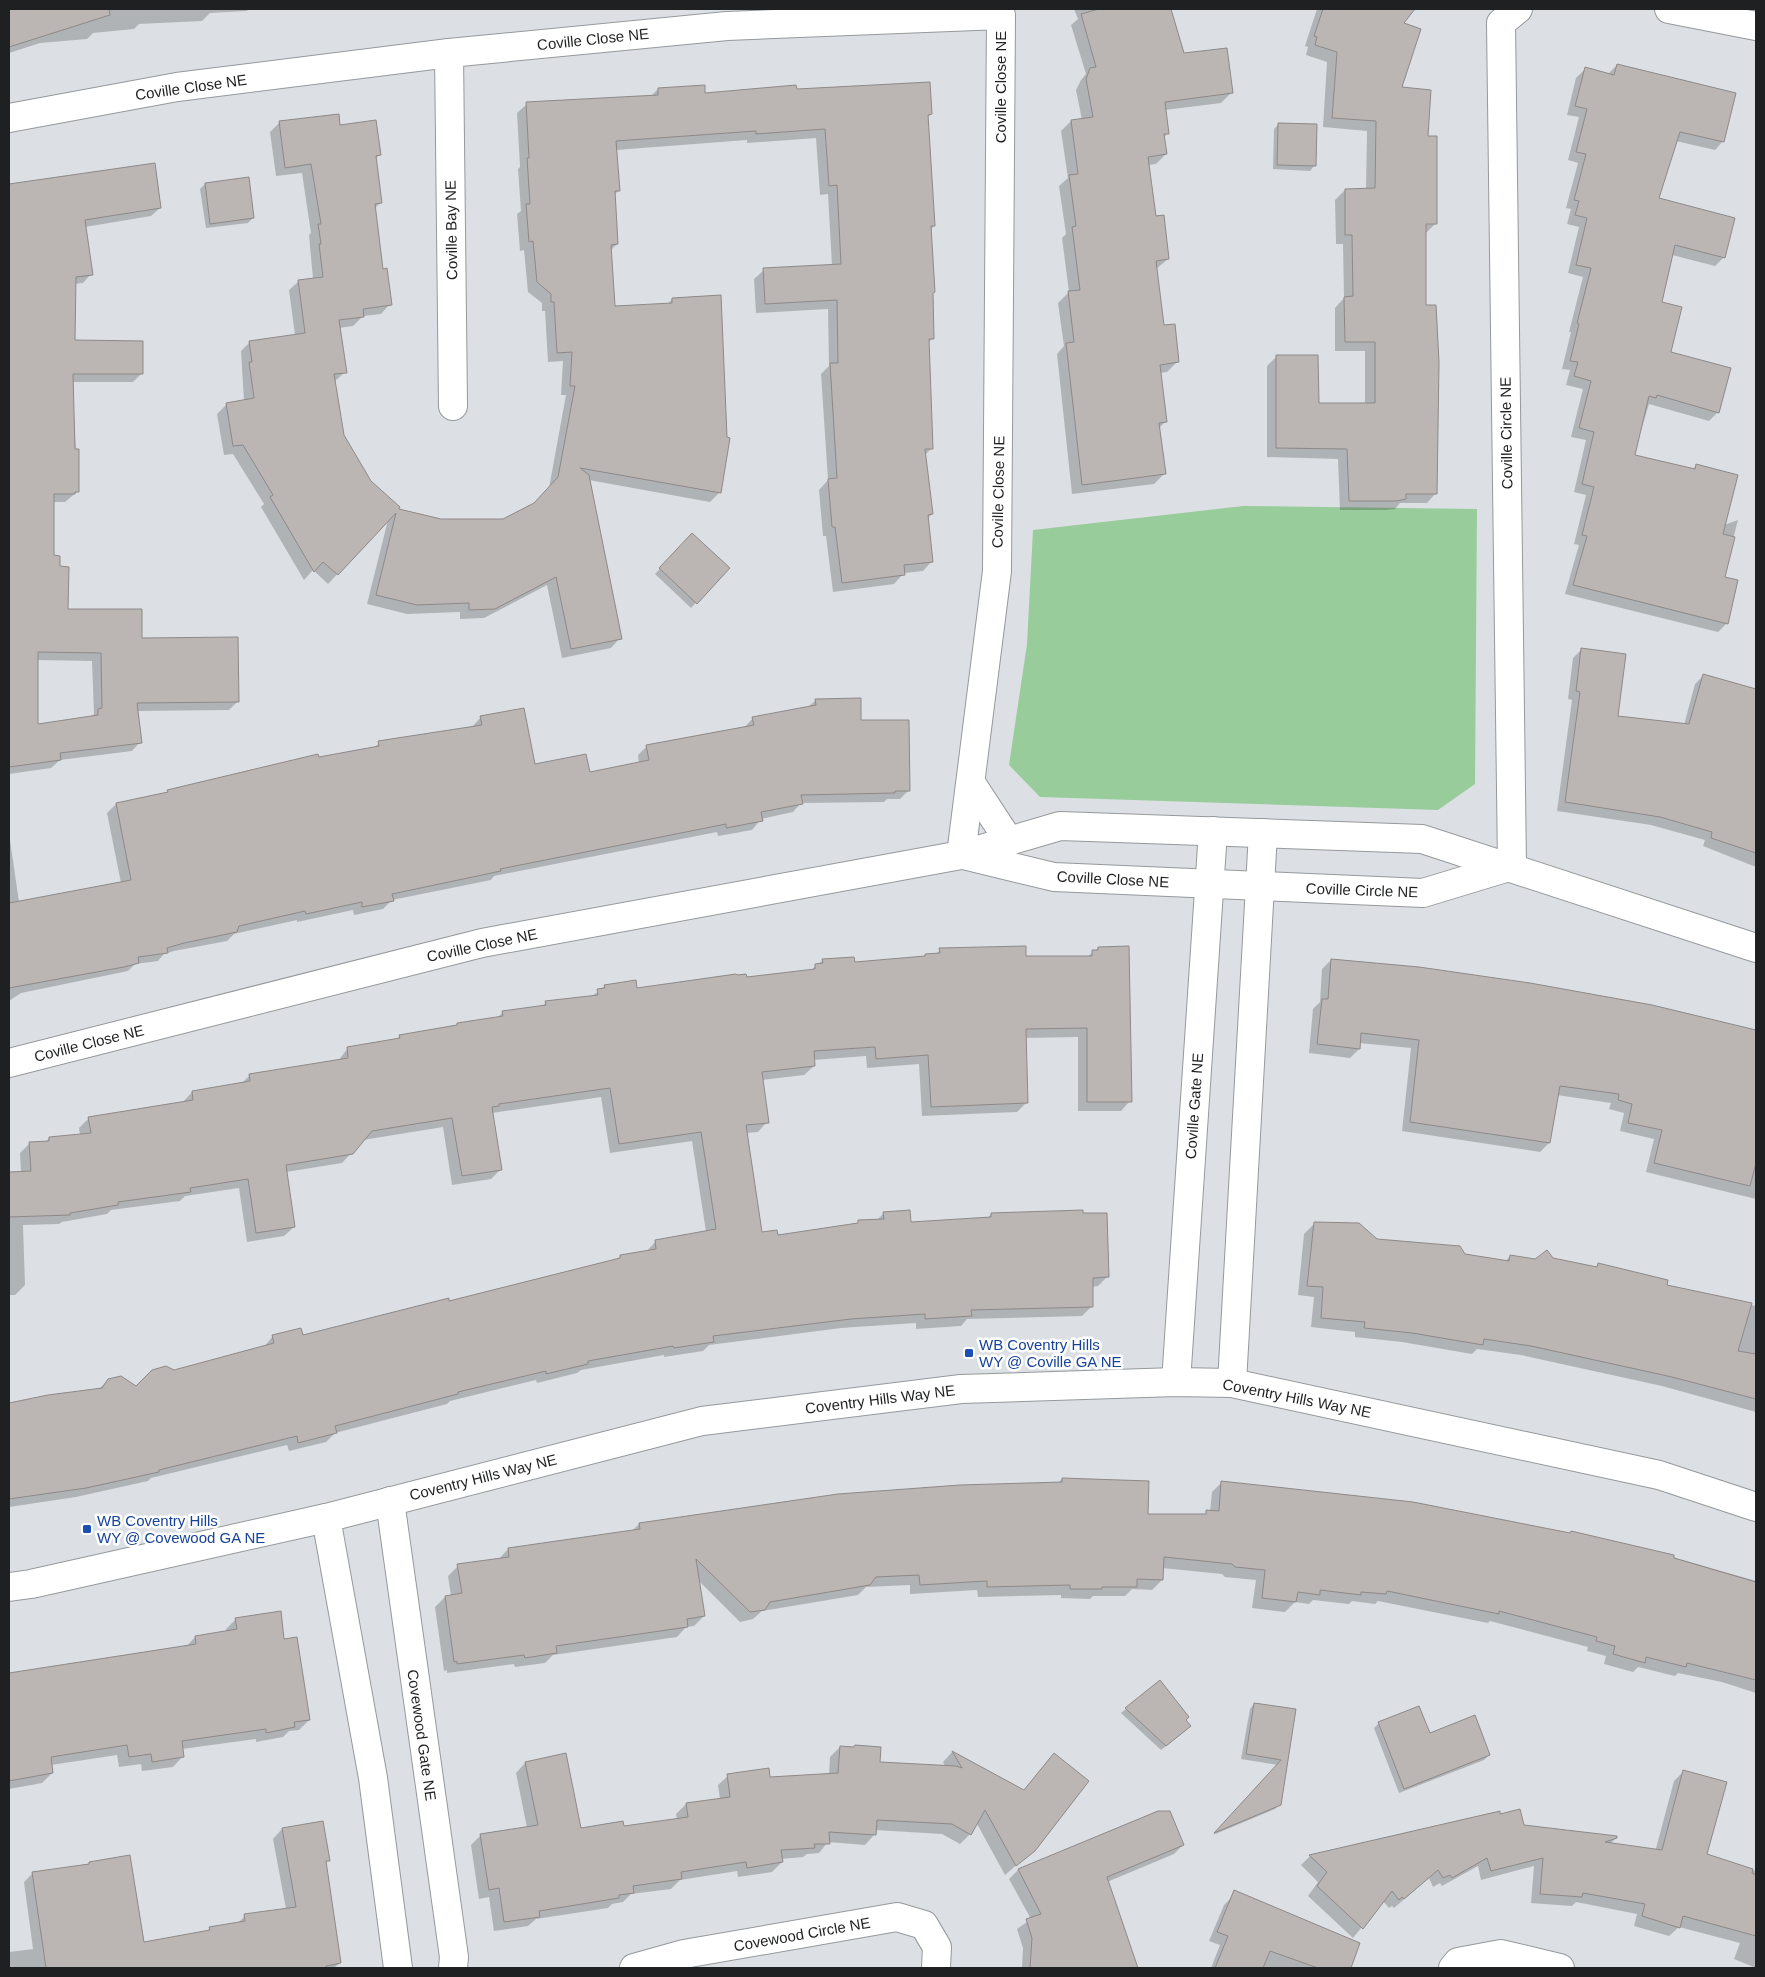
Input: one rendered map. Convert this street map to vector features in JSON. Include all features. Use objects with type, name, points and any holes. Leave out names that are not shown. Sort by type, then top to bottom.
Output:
[{"type":"street","name":"Coville Circle NE","points":[[1248,885],[1423,893],[1512,866],[1501,23],[1518,9]]},
{"type":"street","points":[[1669,9],[1756,26]]},
{"type":"street","name":"Coville Close NE","points":[[9,118],[177,87],[449,54],[727,26],[1000,15],[997,571],[962,855]]},
{"type":"street","name":"Coville Bay NE","points":[[449,54],[453,406]]},
{"type":"street","points":[[970,783],[1009,841]]},
{"type":"street","name":"Coville Close NE","points":[[9,1063],[482,943],[962,855],[1060,826],[1238,832]]},
{"type":"street","points":[[1232,1383],[1248,885],[1238,832],[1422,838],[1512,866],[1756,948]]},
{"type":"street","name":"Coville Gate NE","points":[[1176,1382],[1209,884],[1238,832]]},
{"type":"street","name":"Coville Close NE","points":[[962,855],[1054,876],[1248,885]]},
{"type":"street","name":"Coventry Hills Way NE","points":[[9,1586],[31,1584],[326,1518],[702,1421],[961,1389],[1176,1382],[1232,1383],[1659,1475],[1756,1507]]},
{"type":"street","name":"Covewood Gate NE","points":[[390,1501],[454,1957],[453,1968]]},
{"type":"street","points":[[326,1518],[373,1778],[398,1968]]},
{"type":"street","name":"Covewood Circle NE","points":[[634,1968],[684,1954],[897,1917],[924,1925],[937,1947],[936,1968]]},
{"type":"street","points":[[1453,1968],[1458,1962],[1501,1954],[1560,1968]]},
{"type":"green space","points":[[1243,506],[1477,509],[1475,784],[1438,810],[1040,797],[1009,765],[1027,644],[1033,530]]},
{"type":"building","points":[[9,9],[109,9],[110,15],[9,47]]},
{"type":"building","points":[[1099,9],[1171,9],[1184,53],[1227,48],[1233,93],[1165,102],[1169,134],[1164,134],[1167,154],[1148,157],[1156,216],[1164,215],[1169,259],[1156,261],[1164,325],[1175,324],[1179,362],[1160,365],[1167,422],[1159,423],[1166,474],[1082,485],[1066,343],[1074,342],[1068,291],[1080,290],[1072,227],[1076,226],[1069,175],[1078,174],[1071,120],[1093,117],[1086,79],[1090,68],[1096,67],[1081,14]]},
{"type":"building","points":[[1323,9],[1415,9],[1404,23],[1421,29],[1402,87],[1431,90],[1428,136],[1437,136],[1437,224],[1426,224],[1426,305],[1436,305],[1439,362],[1437,494],[1406,494],[1406,499],[1397,501],[1349,501],[1347,449],[1276,448],[1276,355],[1318,355],[1319,403],[1375,403],[1375,342],[1345,342],[1344,297],[1353,296],[1352,235],[1345,235],[1345,189],[1375,188],[1376,121],[1332,118],[1337,52],[1315,45],[1317,37],[1314,36]]},
{"type":"building","points":[[1617,64],[1736,93],[1724,142],[1680,132],[1659,198],[1735,218],[1725,258],[1675,245],[1662,302],[1682,307],[1671,352],[1731,368],[1719,413],[1657,395],[1656,398],[1649,396],[1635,455],[1695,469],[1696,464],[1738,475],[1723,534],[1735,537],[1725,577],[1738,580],[1728,624],[1573,585],[1587,536],[1582,535],[1594,487],[1582,484],[1594,432],[1579,428],[1591,381],[1574,376],[1578,362],[1570,361],[1579,324],[1577,323],[1591,268],[1576,265],[1587,218],[1575,215],[1579,201],[1574,200],[1586,154],[1576,152],[1587,109],[1575,106],[1585,67],[1614,75]]},
{"type":"building","points":[[930,82],[932,114],[928,115],[935,226],[931,226],[935,292],[933,293],[934,339],[929,339],[933,449],[925,449],[933,514],[928,515],[933,562],[904,565],[905,575],[842,583],[835,527],[832,527],[828,479],[837,478],[830,363],[838,363],[837,300],[765,304],[763,268],[841,264],[837,185],[829,186],[825,129],[756,134],[756,131],[616,141],[620,191],[615,191],[618,244],[611,245],[615,306],[672,303],[672,298],[721,295],[727,437],[730,438],[721,493],[580,468],[589,475],[622,639],[571,649],[556,577],[495,609],[469,610],[469,603],[417,605],[376,595],[396,513],[338,575],[323,562],[314,572],[270,497],[273,495],[243,445],[233,446],[226,403],[254,398],[249,362],[252,362],[249,341],[305,333],[298,280],[323,277],[318,224],[321,224],[311,164],[285,168],[279,121],[339,114],[340,125],[376,120],[381,155],[376,156],[382,203],[375,204],[383,269],[387,268],[392,305],[363,309],[364,317],[339,320],[347,373],[334,374],[344,435],[371,481],[400,507],[399,509],[441,519],[503,519],[534,503],[558,477],[575,386],[570,386],[572,352],[557,353],[554,302],[551,302],[551,294],[537,282],[533,241],[529,242],[526,204],[530,204],[526,102],[658,95],[658,88],[705,85],[705,93],[796,85],[797,89]]},
{"type":"building","points":[[1278,123],[1317,124],[1316,166],[1277,165]]},
{"type":"building","points":[[155,163],[161,208],[85,220],[93,275],[76,277],[75,340],[143,341],[143,374],[73,374],[75,449],[79,449],[79,492],[75,492],[75,494],[54,494],[54,555],[60,556],[60,566],[69,567],[68,609],[142,609],[142,638],[238,637],[239,702],[137,703],[142,743],[60,753],[61,760],[9,767],[9,184]],"holes":[[[38,652],[101,653],[102,708],[98,709],[98,715],[38,724]]]},
{"type":"building","points":[[249,177],[254,218],[210,224],[205,183]]},
{"type":"building","points":[[692,533],[730,568],[697,604],[659,568]]},
{"type":"building","points":[[1581,648],[1626,654],[1618,716],[1689,724],[1703,674],[1756,689],[1756,853],[1711,838],[1712,832],[1660,817],[1565,802],[1580,692],[1576,691]]},
{"type":"building","points":[[861,698],[861,720],[909,720],[910,791],[801,795],[803,804],[761,812],[763,821],[726,828],[726,824],[500,869],[501,871],[392,894],[394,901],[362,907],[362,902],[306,914],[305,911],[239,926],[237,932],[167,948],[168,953],[138,957],[139,963],[124,967],[9,988],[9,903],[131,880],[116,803],[168,792],[167,790],[318,754],[319,757],[379,746],[378,741],[482,725],[480,716],[524,708],[535,764],[586,754],[590,772],[649,760],[646,745],[754,725],[752,717],[816,705],[815,699]]},
{"type":"building","points":[[1026,946],[1026,956],[1092,956],[1092,950],[1098,950],[1098,947],[1129,946],[1132,1102],[1087,1102],[1087,1028],[1026,1029],[1028,1103],[931,1107],[928,1055],[876,1059],[875,1047],[814,1051],[815,1066],[762,1072],[769,1123],[746,1125],[762,1232],[777,1230],[778,1235],[858,1223],[858,1220],[884,1219],[883,1212],[910,1210],[911,1222],[991,1217],[991,1213],[1083,1210],[1083,1213],[1107,1213],[1109,1277],[1093,1278],[1093,1307],[971,1310],[972,1316],[925,1319],[925,1314],[851,1319],[713,1336],[714,1342],[674,1348],[673,1346],[588,1361],[588,1364],[546,1374],[546,1371],[458,1392],[458,1394],[335,1426],[337,1433],[298,1443],[297,1436],[159,1470],[159,1472],[86,1488],[9,1499],[9,1403],[48,1395],[102,1388],[108,1379],[121,1376],[136,1386],[152,1370],[166,1366],[174,1370],[274,1343],[272,1335],[301,1328],[303,1335],[449,1298],[449,1301],[620,1258],[620,1255],[656,1249],[655,1240],[716,1229],[701,1132],[619,1144],[610,1088],[499,1104],[499,1106],[492,1107],[502,1170],[462,1176],[452,1118],[372,1131],[353,1154],[286,1165],[295,1227],[256,1233],[248,1179],[190,1188],[191,1192],[118,1202],[118,1205],[70,1213],[70,1215],[9,1217],[9,1172],[31,1171],[29,1142],[49,1141],[49,1137],[91,1133],[88,1117],[193,1100],[192,1091],[250,1081],[249,1074],[348,1058],[347,1047],[400,1038],[399,1035],[457,1025],[457,1023],[503,1016],[502,1011],[546,1005],[545,1001],[598,995],[597,989],[605,988],[604,985],[636,980],[637,988],[736,974],[746,974],[747,977],[815,969],[815,964],[823,963],[822,959],[854,957],[855,962],[925,956],[925,954],[940,953],[939,948]]},
{"type":"building","points":[[1331,959],[1419,967],[1530,983],[1652,1005],[1756,1030],[1756,1163],[1750,1186],[1654,1163],[1662,1130],[1628,1123],[1632,1104],[1618,1100],[1619,1094],[1560,1086],[1550,1143],[1410,1122],[1419,1040],[1361,1033],[1360,1049],[1317,1044],[1322,999],[1328,999]]},
{"type":"building","points":[[1314,1222],[1359,1223],[1377,1239],[1460,1246],[1465,1254],[1509,1261],[1510,1255],[1535,1259],[1547,1250],[1553,1258],[1597,1267],[1598,1263],[1668,1280],[1667,1285],[1752,1303],[1738,1351],[1756,1354],[1756,1399],[1672,1377],[1531,1346],[1484,1339],[1483,1345],[1412,1333],[1364,1328],[1365,1322],[1321,1318],[1323,1287],[1307,1286]]},
{"type":"building","points":[[1062,1478],[1149,1481],[1148,1514],[1206,1514],[1206,1510],[1219,1511],[1221,1481],[1413,1502],[1570,1533],[1571,1531],[1674,1555],[1674,1558],[1756,1582],[1756,1680],[1687,1663],[1686,1667],[1646,1657],[1645,1663],[1613,1654],[1615,1646],[1596,1641],[1597,1637],[1499,1611],[1499,1614],[1387,1591],[1386,1594],[1361,1592],[1361,1595],[1320,1590],[1320,1595],[1298,1592],[1296,1602],[1262,1598],[1265,1570],[1235,1567],[1232,1564],[1164,1557],[1163,1580],[1137,1579],[1137,1587],[1070,1589],[1070,1585],[987,1587],[987,1581],[920,1585],[919,1575],[876,1577],[870,1585],[770,1602],[765,1610],[750,1612],[696,1559],[705,1616],[687,1619],[688,1627],[556,1646],[557,1653],[525,1658],[524,1655],[457,1664],[457,1661],[454,1662],[445,1596],[462,1593],[457,1564],[509,1557],[508,1548],[640,1529],[639,1523],[838,1494],[960,1485],[1062,1482]]},
{"type":"building","points":[[281,1611],[284,1639],[297,1637],[310,1720],[294,1722],[295,1727],[266,1733],[266,1729],[182,1741],[184,1757],[152,1762],[151,1754],[129,1757],[127,1745],[51,1757],[53,1773],[9,1781],[9,1673],[196,1644],[195,1636],[237,1629],[235,1618]]},
{"type":"building","points":[[1160,1680],[1189,1717],[1186,1720],[1191,1726],[1166,1746],[1125,1708]]},
{"type":"building","points":[[1254,1703],[1296,1709],[1281,1805],[1214,1833],[1281,1760],[1246,1754]]},
{"type":"building","points":[[1419,1706],[1430,1733],[1475,1715],[1490,1755],[1404,1789],[1378,1722]]},
{"type":"building","points":[[855,1745],[881,1747],[880,1762],[956,1766],[962,1768],[952,1751],[1024,1790],[1054,1753],[1089,1781],[1035,1851],[1016,1866],[985,1810],[971,1835],[952,1824],[877,1820],[876,1835],[829,1832],[830,1844],[814,1844],[815,1848],[781,1850],[783,1862],[747,1868],[746,1862],[681,1872],[682,1879],[633,1886],[634,1893],[619,1895],[619,1898],[539,1911],[540,1917],[504,1922],[499,1888],[489,1890],[480,1834],[538,1825],[525,1762],[566,1753],[581,1828],[623,1821],[624,1826],[688,1817],[686,1803],[730,1797],[727,1774],[769,1768],[770,1777],[838,1773],[840,1746],[854,1747]]},
{"type":"building","points":[[1683,1770],[1727,1782],[1707,1854],[1753,1869],[1752,1873],[1756,1875],[1756,1936],[1683,1916],[1680,1928],[1642,1916],[1645,1904],[1583,1893],[1582,1897],[1540,1894],[1543,1858],[1491,1871],[1487,1858],[1452,1878],[1450,1875],[1443,1878],[1438,1870],[1404,1899],[1402,1897],[1399,1900],[1392,1891],[1363,1929],[1317,1886],[1327,1872],[1309,1855],[1500,1811],[1500,1814],[1520,1809],[1524,1825],[1617,1836],[1617,1838],[1605,1842],[1662,1850]]},
{"type":"building","points":[[1158,1811],[1170,1811],[1184,1845],[1107,1877],[1138,1968],[1030,1968],[1032,1938],[1026,1919],[1041,1914],[1018,1869]]},
{"type":"building","points":[[323,1821],[330,1861],[326,1861],[341,1963],[326,1966],[326,1968],[46,1968],[32,1872],[89,1864],[89,1862],[130,1855],[144,1942],[210,1930],[209,1927],[245,1921],[244,1914],[296,1907],[282,1828]]},
{"type":"building","points":[[1234,1890],[1360,1943],[1351,1968],[1318,1968],[1270,1951],[1263,1968],[1215,1968],[1228,1936],[1217,1932]]},
{"type":"place","name":"WB Coventry Hills WY @ Coville GA NE","points":[[969,1353]]},
{"type":"place","name":"WB Coventry Hills WY @ Covewood GA NE","points":[[87,1529]]}]
